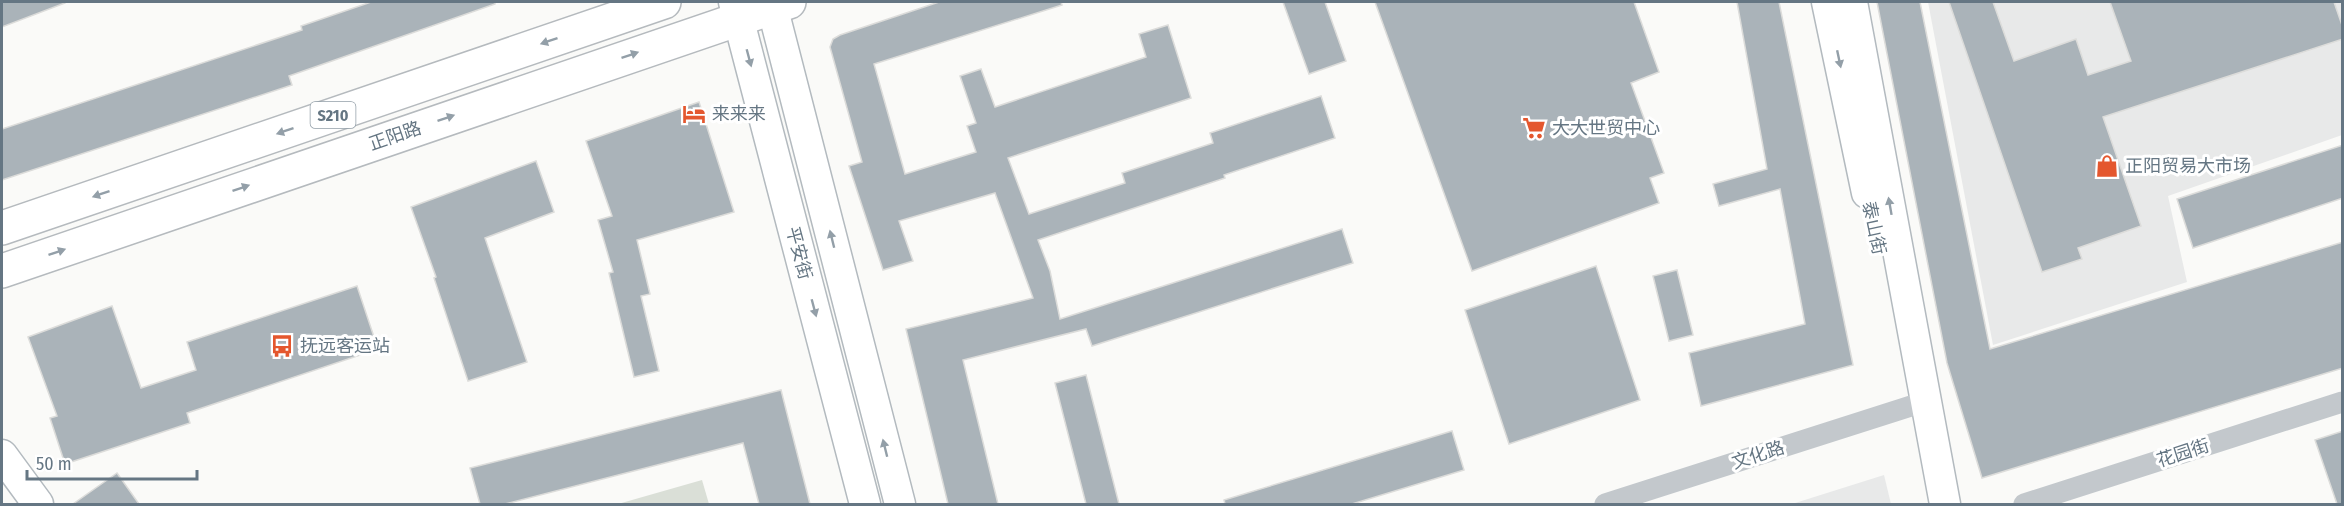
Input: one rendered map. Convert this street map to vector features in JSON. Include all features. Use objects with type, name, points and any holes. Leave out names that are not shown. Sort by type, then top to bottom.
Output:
[{"type":"main road","name":"S210","points":[[2,228],[664,2]]},
{"type":"main road","name":"泰山街","points":[[1827,2],[1911,406],[1935,449]]},
{"type":"main road","name":"泰山街","points":[[1852,2],[1945,504]]},
{"type":"main road","name":"正阳路","points":[[2,271],[736,10],[778,3]]},
{"type":"main road","name":"平安街","points":[[778,3],[900,504]]},
{"type":"main road","name":"平安街","points":[[736,10],[865,504]]},
{"type":"main road","points":[[2,455],[38,504]]},
{"type":"street","name":"花园街","points":[[2024,504],[2343,402]]},
{"type":"street","name":"文化路","points":[[1605,504],[1911,406]]},
{"type":"shaded area","name":"正阳贸易大市场","points":[[1928,2],[2342,2],[2342,135],[2168,196],[2187,282],[1993,345]]},
{"type":"shaded area","points":[[1884,475],[1891,504],[1792,504]]},
{"type":"shaded area","points":[[702,480],[709,504],[618,504]]},
{"type":"building","points":[[2,2],[65,2],[65,3],[2,27]]},
{"type":"building","points":[[371,2],[495,2],[495,4],[289,76],[292,85],[2,180],[2,129],[302,30],[301,26]]},
{"type":"building","points":[[939,2],[1061,2],[1062,5],[874,64],[905,174],[976,152],[967,126],[976,123],[960,76],[981,69],[995,107],[1146,57],[1139,34],[1168,25],[1191,98],[1008,158],[1029,214],[1125,183],[1122,173],[1213,143],[1210,133],[1321,96],[1335,138],[1224,175],[1225,178],[1038,240],[1050,271],[1060,319],[1342,229],[1353,263],[1092,346],[1086,329],[963,360],[998,504],[948,504],[906,329],[1033,298],[995,193],[899,221],[913,261],[883,270],[849,166],[862,162],[830,47],[833,39],[840,35]]},
{"type":"building","points":[[1283,2],[1325,2],[1346,61],[1309,74]]},
{"type":"building","name":"大大世贸中心","points":[[1375,2],[1634,2],[1659,72],[1631,83],[1664,173],[1650,178],[1659,203],[1472,271]]},
{"type":"building","points":[[1737,2],[1779,2],[1853,365],[1701,406],[1689,353],[1805,324],[1780,189],[1719,206],[1713,184],[1767,169]]},
{"type":"building","points":[[1877,2],[1920,2],[1990,349],[2343,242],[2343,368],[1982,478],[1947,363]]},
{"type":"building","points":[[1949,2],[1993,2],[2014,61],[2076,39],[2088,75],[2131,61],[2110,2],[2334,2],[2343,28],[2343,39],[2103,117],[2141,226],[2078,248],[2082,259],[2042,272]]},
{"type":"building","points":[[699,102],[734,212],[637,240],[650,294],[641,296],[659,371],[634,377],[609,273],[613,272],[598,220],[612,216],[586,141]]},
{"type":"building","points":[[2343,145],[2343,198],[2193,248],[2177,199]]},
{"type":"building","points":[[536,161],[554,212],[485,238],[527,362],[468,381],[434,278],[436,277],[411,207]]},
{"type":"building","points":[[1596,266],[1640,400],[1509,444],[1465,310]]},
{"type":"building","points":[[1677,270],[1693,335],[1669,341],[1653,276]]},
{"type":"building","points":[[357,286],[378,349],[187,413],[190,423],[65,464],[50,418],[57,416],[28,337],[112,306],[141,388],[196,370],[187,342]]},
{"type":"building","points":[[1086,375],[1119,504],[1086,504],[1055,383]]},
{"type":"building","points":[[781,390],[810,504],[759,504],[743,443],[505,504],[480,504],[470,468]]},
{"type":"building","points":[[1452,431],[1464,470],[1352,504],[1225,504],[1224,500]]},
{"type":"building","points":[[2343,431],[2343,504],[2337,504],[2315,440]]},
{"type":"building","points":[[117,473],[139,504],[73,504]]},
{"type":"place","name":"来来来","points":[[694,114]]},
{"type":"place","name":"大大世贸中心","points":[[1534,128]]},
{"type":"place","name":"正阳贸易大市场","points":[[2107,166]]},
{"type":"place","name":"抚远客运站","points":[[282,346]]}]
